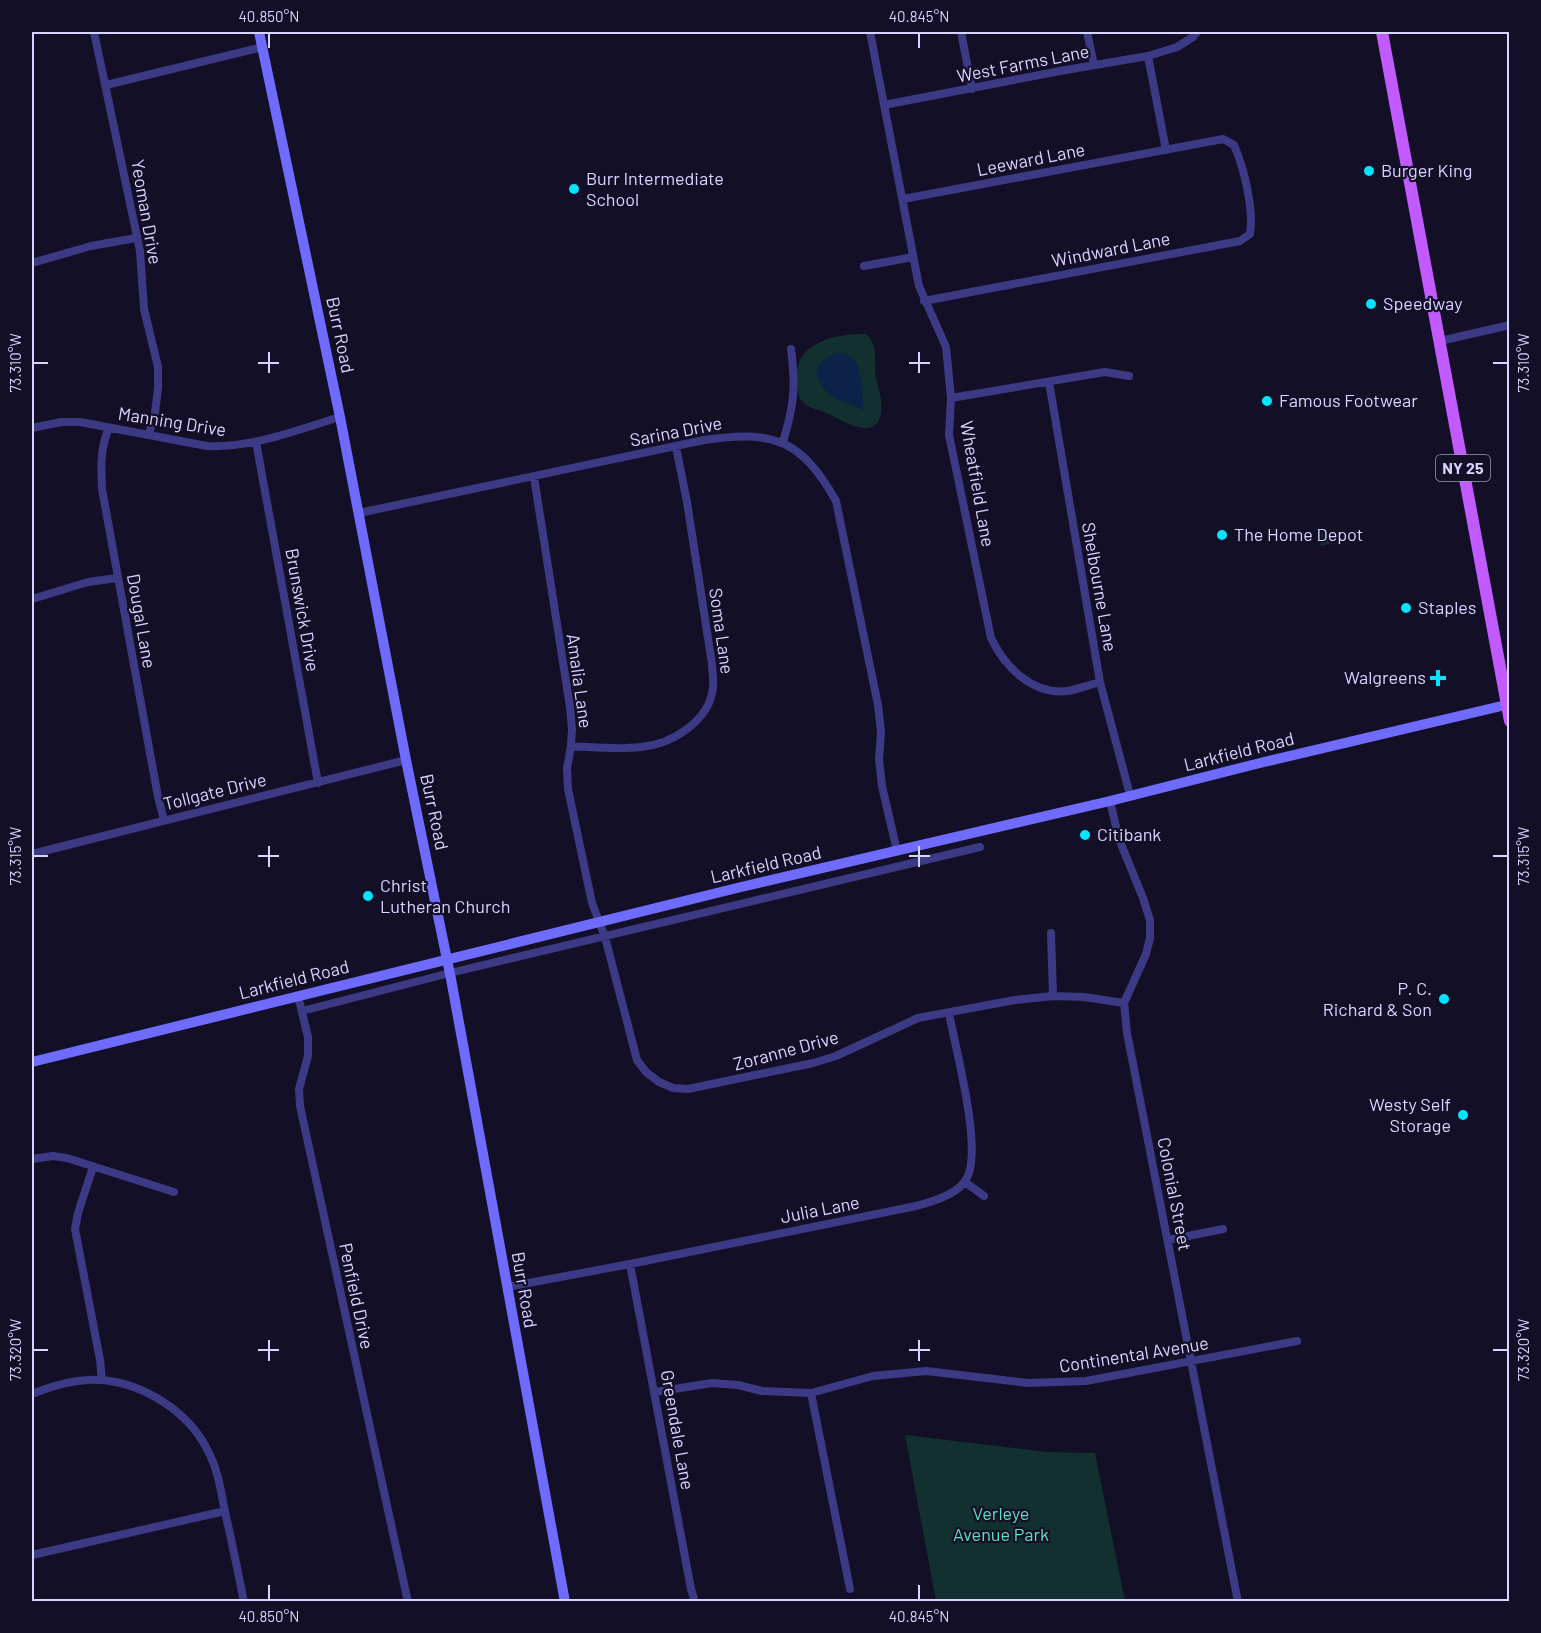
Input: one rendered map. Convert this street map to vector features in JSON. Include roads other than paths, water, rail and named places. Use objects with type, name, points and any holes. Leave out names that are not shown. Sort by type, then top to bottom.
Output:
[{"type":"main road","name":"NY 25","points":[[1382,32],[1508,704],[1509,721]]},
{"type":"street","name":"Yeoman Drive","points":[[94,32],[140,251],[144,309],[158,367],[155,413],[149,434]]},
{"type":"street","name":"Burr Road","points":[[259,32],[340,417],[406,760],[450,973],[565,1602]]},
{"type":"street","name":"Wheatfield Lane","points":[[870,32],[913,257],[924,301],[946,347],[951,398],[949,435],[991,638],[998,654],[1011,670],[1023,679],[1050,691],[1067,691],[1100,682]]},
{"type":"street","points":[[961,32],[972,89]]},
{"type":"street","points":[[1087,32],[1094,65]]},
{"type":"street","name":"West Farms Lane","points":[[884,105],[1148,56],[1178,46],[1197,32]]},
{"type":"street","points":[[106,85],[263,47]]},
{"type":"street","points":[[1148,56],[1166,150]]},
{"type":"street","name":"Leeward Lane","points":[[903,199],[1223,139],[1234,144],[1244,181]]},
{"type":"street","name":"Windward Lane","points":[[924,301],[1240,241],[1250,234],[1252,221],[1244,181]]},
{"type":"street","points":[[32,262],[91,246],[136,238]]},
{"type":"street","points":[[864,266],[913,257]]},
{"type":"street","points":[[1440,341],[1509,325]]},
{"type":"street","points":[[783,442],[794,399],[791,349]]},
{"type":"street","points":[[951,398],[1105,372],[1129,376]]},
{"type":"street","name":"Shelbourne Lane","points":[[1049,382],[1100,682],[1130,795]]},
{"type":"street","name":"Manning Drive","points":[[32,428],[62,422],[80,422],[207,446],[228,447],[256,442],[340,417]]},
{"type":"street","name":"Dougal Lane","points":[[109,428],[103,441],[100,460],[101,480],[117,578],[164,820]]},
{"type":"street","name":"Sarina Drive","points":[[359,513],[733,436],[759,437],[783,442],[805,458],[822,477],[836,501],[878,705],[882,786],[897,851]]},
{"type":"street","name":"Brunswick Drive","points":[[256,442],[318,783]]},
{"type":"street","name":"Soma Lane","points":[[572,746],[621,749],[643,747],[681,733],[696,722],[707,707],[713,688],[712,663],[687,502],[676,447]]},
{"type":"street","name":"Amalia Lane","points":[[534,477],[570,707],[572,746],[567,768],[568,789],[592,903],[600,922]]},
{"type":"street","points":[[32,598],[88,582],[117,578]]},
{"type":"street","name":"Larkfield Road","points":[[32,1062],[600,922],[1508,704]]},
{"type":"street","name":"Tollgate Drive","points":[[32,854],[406,760]]},
{"type":"street","name":"Colonial Street","points":[[1110,801],[1119,839],[1150,920],[1150,938],[1146,954],[1124,1003],[1126,1033],[1238,1602]]},
{"type":"street","name":"Larkfield Road","points":[[302,1011],[450,973],[980,847]]},
{"type":"street","name":"Zoranne Drive","points":[[600,922],[606,937],[637,1060],[646,1072],[659,1082],[673,1088],[705,1087],[813,1063],[836,1056],[918,1018],[1015,1000],[1053,996],[1084,997],[1124,1003]]},
{"type":"street","points":[[1051,933],[1053,996]]},
{"type":"street","name":"Penfield Drive","points":[[298,996],[308,1037],[308,1056],[299,1089],[300,1106],[408,1602]]},
{"type":"street","points":[[949,1013],[970,1120],[973,1152],[971,1167],[965,1182],[984,1196]]},
{"type":"street","points":[[32,1159],[53,1156],[68,1158],[174,1192]]},
{"type":"street","points":[[93,1167],[75,1229],[102,1380]]},
{"type":"street","name":"Julia Lane","points":[[507,1287],[916,1206],[937,1200],[965,1182]]},
{"type":"street","points":[[1168,1240],[1223,1229]]},
{"type":"street","name":"Greendale Lane","points":[[630,1264],[695,1602]]},
{"type":"street","name":"Continental Avenue","points":[[655,1392],[712,1383],[762,1390],[812,1393],[873,1376],[926,1371],[1028,1383],[1086,1382],[1297,1341]]},
{"type":"street","points":[[32,1394],[52,1385],[102,1380],[126,1385],[158,1399],[179,1413],[195,1430],[208,1450],[217,1473],[244,1602]]},
{"type":"street","points":[[812,1393],[850,1589]]},
{"type":"street","points":[[32,1555],[225,1511]]},
{"type":"water","points":[[839,353],[850,356],[856,362],[860,375],[864,410],[833,397],[819,379],[816,370],[820,364],[828,357]]},
{"type":"place","name":"Burger King","points":[[1369,171]]},
{"type":"place","name":"Burr Intermediate School","points":[[574,189]]},
{"type":"place","name":"Speedway","points":[[1371,304]]},
{"type":"place","name":"Famous Footwear","points":[[1267,401]]},
{"type":"place","name":"The Home Depot","points":[[1222,535]]},
{"type":"place","name":"Staples","points":[[1406,608]]},
{"type":"place","name":"Walgreens","points":[[1438,678]]},
{"type":"place","name":"Citibank","points":[[1085,835]]},
{"type":"place","name":"Christ Lutheran Church","points":[[368,896]]},
{"type":"place","name":"P. C. Richard & Son","points":[[1444,999]]},
{"type":"place","name":"Westy Self Storage","points":[[1463,1115]]},
{"type":"park label","name":"Verleye Avenue Park","points":[[1001,1524]]}]
